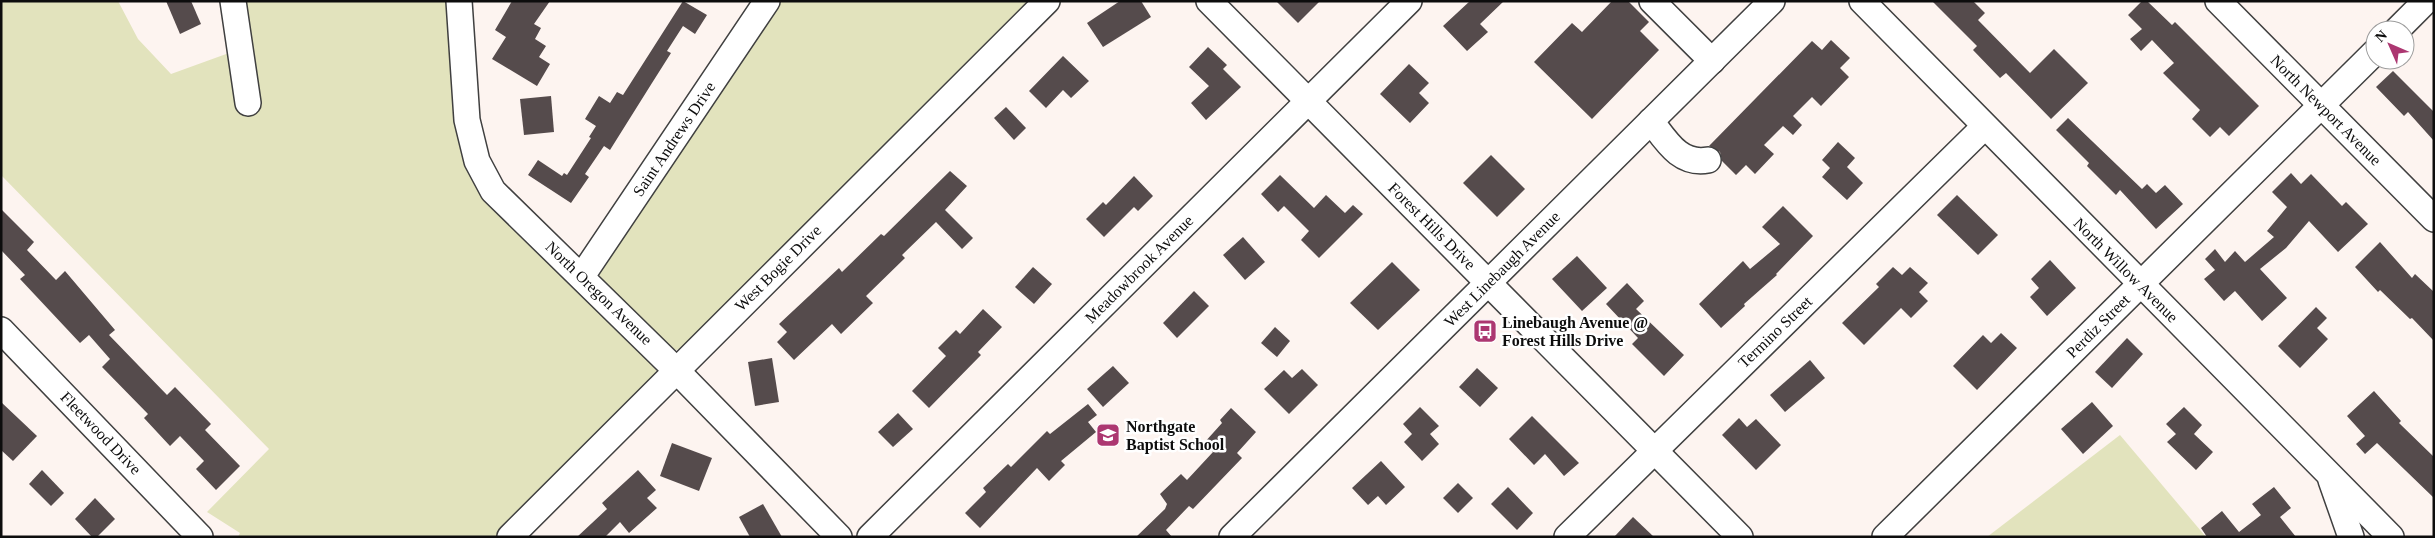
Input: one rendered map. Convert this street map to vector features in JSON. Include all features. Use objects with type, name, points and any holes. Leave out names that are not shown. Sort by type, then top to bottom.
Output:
[{"type":"street","points":[[233,1],[248,103]]},
{"type":"street","name":"Saint Andrews Drive","points":[[582,276],[767,1]]},
{"type":"street","name":"West Bogie Drive","points":[[510,537],[1047,1]]},
{"type":"street","name":"Forest Hills Drive","points":[[1209,1],[1740,537]]},
{"type":"street","name":"Meadowbrook Avenue","points":[[870,537],[1409,1]]},
{"type":"street","points":[[1652,1],[1712,61]]},
{"type":"street","name":"West Linebaugh Avenue","points":[[1232,537],[1772,1]]},
{"type":"street","name":"North Willow Avenue","points":[[1862,1],[1984,127],[2391,537]]},
{"type":"street","name":"North Newport Avenue","points":[[2218,1],[2434,219]]},
{"type":"street","points":[[2407,20],[2426,1]]},
{"type":"street","name":"North Oregon Avenue","points":[[465,7],[467,120],[477,161],[493,190],[582,276],[840,537]]},
{"type":"street","name":"Perdiz Street","points":[[1885,537],[2365,62]]},
{"type":"street","points":[[1652,121],[1672,150],[1696,162],[1708,160]]},
{"type":"street","name":"Termino Street","points":[[1567,537],[1984,127]]},
{"type":"street","name":"Fleetwood Drive","points":[[1,330],[200,537]]},
{"type":"street","points":[[2328,473],[2351,537]]},
{"type":"green space","points":[[1,1],[118,1],[138,39],[171,74],[251,45],[245,1],[447,1],[471,173],[657,362],[655,378],[498,537],[238,537],[240,533],[207,512],[269,449],[1,175]]},
{"type":"green space","points":[[776,1],[1036,1],[686,347],[676,350],[666,346],[601,280],[599,273]]},
{"type":"green space","points":[[2120,435],[2206,537],[1987,537]]},
{"type":"building","points":[[166,1],[191,1],[201,24],[180,34]]},
{"type":"building","points":[[512,1],[550,1],[534,24],[541,28],[535,39],[546,46],[539,57],[550,64],[537,86],[492,59],[506,37],[495,30]]},
{"type":"building","points":[[683,1],[707,15],[695,34],[683,26],[667,51],[671,53],[610,150],[604,146],[585,174],[589,177],[571,203],[528,175],[538,160],[562,176],[564,173],[567,175],[591,138],[589,137],[596,126],[585,119],[599,96],[610,103],[617,92],[623,95]]},
{"type":"building","points":[[1120,1],[1141,1],[1151,17],[1103,47],[1087,23]]},
{"type":"building","points":[[1276,1],[1320,1],[1298,23]]},
{"type":"building","points":[[1470,1],[1504,1],[1480,24],[1488,32],[1467,51],[1443,26]]},
{"type":"building","points":[[1612,1],[1628,1],[1649,22],[1640,31],[1659,50],[1592,119],[1534,62],[1572,23],[1582,32]]},
{"type":"building","points":[[1932,1],[1973,1],[1985,13],[1978,20],[2030,73],[2054,49],[2088,83],[2051,119],[2006,73],[2000,78],[1973,50],[1977,46]]},
{"type":"building","points":[[2142,1],[2147,1],[2172,25],[2175,22],[2259,106],[2229,136],[2220,127],[2210,137],[2192,119],[2200,110],[2163,73],[2174,63],[2152,40],[2141,51],[2130,39],[2142,29],[2128,15]]},
{"type":"building","points":[[1831,40],[1850,58],[1840,68],[1849,77],[1821,106],[1812,97],[1793,116],[1802,125],[1793,135],[1783,126],[1764,145],[1774,154],[1755,174],[1746,165],[1736,175],[1722,161],[1720,152],[1709,146],[1812,41],[1822,50]]},
{"type":"building","points":[[1208,47],[1227,65],[1223,69],[1241,87],[1206,120],[1191,103],[1209,86],[1189,67]]},
{"type":"building","points":[[1063,56],[1089,81],[1071,98],[1063,90],[1046,108],[1029,91]]},
{"type":"building","points":[[1409,64],[1429,83],[1419,93],[1429,103],[1410,123],[1380,94]]},
{"type":"building","points":[[2393,71],[2434,112],[2434,141],[2408,112],[2404,116],[2376,87]]},
{"type":"building","points":[[551,96],[554,132],[524,135],[520,99]]},
{"type":"building","points":[[1006,107],[1026,128],[1014,140],[994,118]]},
{"type":"building","points":[[2068,118],[2142,189],[2147,184],[2156,193],[2165,185],[2183,204],[2156,229],[2120,190],[2116,195],[2087,166],[2089,163],[2056,130]]},
{"type":"building","points":[[1838,142],[1855,158],[1847,167],[1863,183],[1847,200],[1822,177],[1830,168],[1822,160]]},
{"type":"building","points":[[1491,155],[1525,189],[1497,217],[1463,183]]},
{"type":"building","points":[[950,171],[967,186],[945,210],[973,238],[962,249],[936,222],[902,255],[905,258],[866,296],[873,303],[841,334],[832,324],[794,360],[777,342],[787,332],[779,324],[839,268],[842,272],[881,234],[884,236]]},
{"type":"building","points":[[2291,173],[2301,184],[2311,174],[2342,206],[2346,202],[2368,224],[2338,252],[2309,221],[2286,248],[2260,269],[2287,298],[2262,321],[2235,291],[2224,301],[2204,279],[2215,270],[2205,259],[2215,249],[2225,262],[2235,251],[2245,262],[2274,237],[2267,231],[2287,207],[2272,192]]},
{"type":"building","points":[[1280,175],[1314,208],[1326,195],[1345,213],[1353,205],[1363,214],[1319,258],[1301,240],[1309,231],[1284,206],[1278,212],[1261,194]]},
{"type":"building","points":[[1134,176],[1153,196],[1138,211],[1134,207],[1104,237],[1086,219],[1103,202],[1106,205]]},
{"type":"building","points":[[1957,195],[1998,235],[1978,255],[1937,215]]},
{"type":"building","points":[[1783,206],[1813,236],[1777,275],[1744,304],[1745,306],[1721,328],[1699,304],[1743,261],[1750,269],[1780,244],[1762,227]]},
{"type":"building","points":[[1,209],[34,242],[27,250],[56,280],[65,271],[115,330],[109,335],[167,395],[175,387],[211,424],[205,430],[240,466],[216,490],[196,469],[204,461],[180,436],[170,446],[144,418],[148,414],[102,367],[110,359],[89,335],[80,343],[20,279],[25,275],[1,250]]},
{"type":"building","points":[[1243,237],[1265,262],[1245,280],[1223,255]]},
{"type":"building","points":[[2380,242],[2412,278],[2415,274],[2434,292],[2434,341],[2412,318],[2410,319],[2380,290],[2378,292],[2355,267]]},
{"type":"building","points":[[1577,256],[1607,288],[1582,311],[1552,279]]},
{"type":"building","points":[[2050,260],[2076,288],[2047,316],[2030,297],[2039,288],[2031,279]]},
{"type":"building","points":[[1392,262],[1420,290],[1378,330],[1350,303]]},
{"type":"building","points":[[1033,267],[1052,284],[1034,304],[1015,287]]},
{"type":"building","points":[[1893,267],[1902,275],[1910,267],[1928,283],[1919,292],[1928,301],[1911,318],[1901,308],[1864,345],[1842,323],[1879,287],[1876,284]]},
{"type":"building","points":[[1627,283],[1644,301],[1636,309],[1684,355],[1664,376],[1632,344],[1638,338],[1606,304]]},
{"type":"building","points":[[1194,291],[1209,306],[1177,338],[1163,323]]},
{"type":"building","points":[[2316,307],[2327,318],[2317,328],[2328,339],[2300,368],[2278,346]]},
{"type":"building","points":[[983,309],[1002,327],[978,352],[981,355],[929,408],[912,391],[946,356],[938,348],[956,330],[960,334]]},
{"type":"building","points":[[1275,327],[1290,341],[1277,357],[1261,343]]},
{"type":"building","points":[[2001,333],[2017,348],[1977,390],[1953,366],[1983,335],[1991,343]]},
{"type":"building","points":[[2127,338],[2143,354],[2112,388],[2095,372]]},
{"type":"building","points":[[772,358],[779,402],[755,406],[748,362]]},
{"type":"building","points":[[1810,360],[1825,378],[1785,412],[1770,395]]},
{"type":"building","points":[[1113,366],[1129,383],[1103,407],[1087,389]]},
{"type":"building","points":[[1477,368],[1498,388],[1480,407],[1459,387]]},
{"type":"building","points":[[1302,369],[1318,385],[1289,414],[1264,389],[1284,370],[1292,378]]},
{"type":"building","points":[[2374,391],[2401,421],[2399,423],[2434,457],[2434,498],[2377,443],[2365,454],[2356,444],[2365,436],[2347,416]]},
{"type":"building","points":[[1,402],[37,436],[13,461],[1,450]]},
{"type":"building","points":[[2092,402],[2113,426],[2083,454],[2061,429]]},
{"type":"building","points":[[1088,404],[1097,415],[1088,422],[1096,432],[1061,461],[1065,465],[1049,481],[1037,468],[980,528],[965,513],[986,492],[983,488],[1008,464],[1011,467],[1047,431],[1050,434]]},
{"type":"building","points":[[1420,407],[1439,426],[1430,434],[1439,444],[1422,461],[1404,442],[1412,434],[1403,424]]},
{"type":"building","points":[[2184,407],[2202,425],[2194,434],[2213,452],[2196,470],[2167,442],[2176,434],[2166,424]]},
{"type":"building","points":[[1231,408],[1256,432],[1237,453],[1242,458],[1193,509],[1189,506],[1166,530],[1172,537],[1136,537],[1165,509],[1167,504],[1160,494],[1181,474],[1187,480],[1213,452],[1204,443],[1222,423],[1220,420]]},
{"type":"building","points":[[898,413],[913,429],[893,447],[878,432]]},
{"type":"building","points":[[1532,416],[1579,463],[1564,476],[1545,454],[1534,465],[1509,439]]},
{"type":"building","points":[[1739,418],[1747,427],[1756,419],[1781,445],[1756,470],[1722,435]]},
{"type":"building","points":[[672,443],[712,458],[699,491],[660,476]]},
{"type":"building","points":[[1381,461],[1405,487],[1386,505],[1378,496],[1368,505],[1352,488]]},
{"type":"building","points":[[42,470],[64,493],[51,506],[29,484]]},
{"type":"building","points":[[638,470],[656,490],[647,498],[657,508],[629,533],[620,522],[605,537],[577,537],[607,509],[602,503]]},
{"type":"building","points":[[1458,483],[1473,498],[1458,513],[1443,498]]},
{"type":"building","points":[[1508,487],[1533,513],[1517,530],[1491,504]]},
{"type":"building","points":[[2274,487],[2291,508],[2280,517],[2296,537],[2207,537],[2201,528],[2222,511],[2239,532],[2261,515],[2252,504]]},
{"type":"building","points":[[95,498],[115,519],[97,537],[92,537],[75,519]]},
{"type":"building","points":[[763,504],[782,537],[750,537],[739,517]]},
{"type":"building","points":[[1633,517],[1654,537],[1614,537]]},
{"type":"place","name":"Linebaugh Avenue @ Forest Hills Drive","points":[[1485,331]]},
{"type":"place","name":"Northgate Baptist School","points":[[1108,435]]}]
